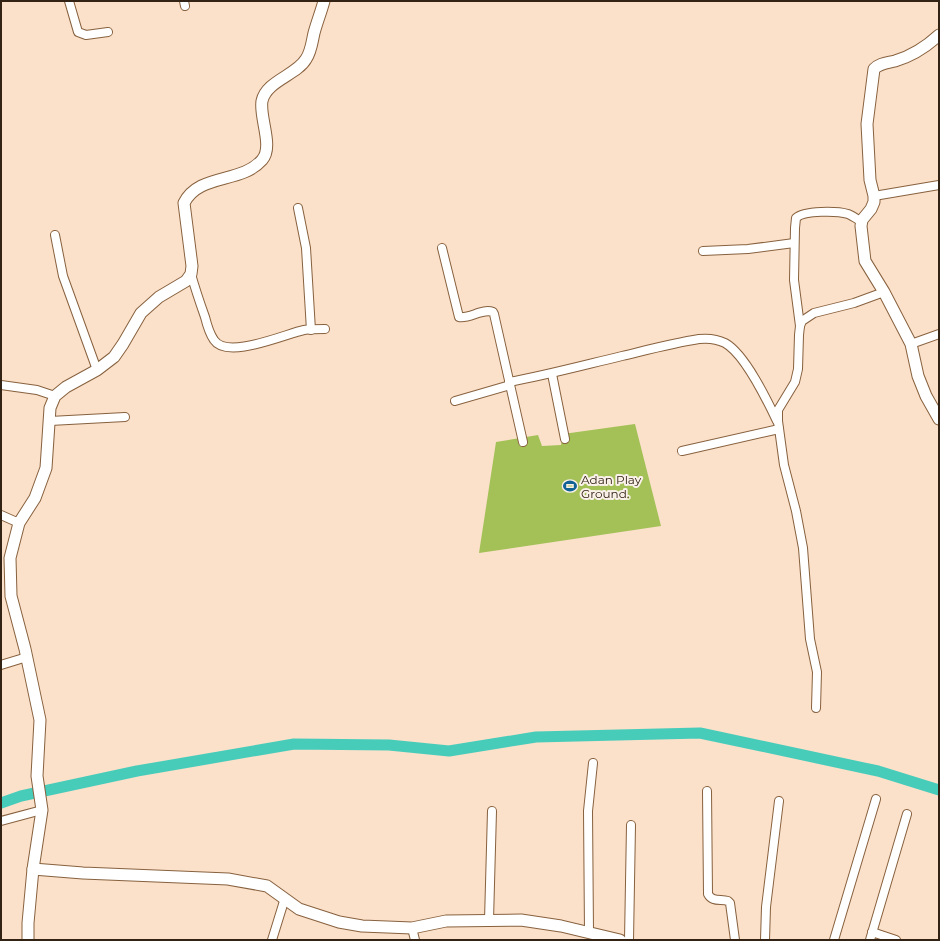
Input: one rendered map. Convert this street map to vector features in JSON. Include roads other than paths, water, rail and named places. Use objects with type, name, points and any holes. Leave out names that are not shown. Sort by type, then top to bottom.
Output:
[{"type":"street","points":[[69,1],[78,32],[86,35],[108,32]]},
{"type":"street","points":[[324,1],[306,60],[269,89],[262,100],[267,145],[263,159],[248,171],[202,185],[194,190],[187,197],[184,203],[192,266],[191,274],[209,329],[214,340],[218,344],[224,347],[241,347],[270,342],[289,335],[311,330],[325,329]]},
{"type":"street","points":[[939,35],[927,46],[917,52],[895,61],[877,66],[874,69],[867,124],[870,180],[874,202],[871,209],[866,214],[861,226],[866,261],[911,344],[918,376],[926,396],[939,419]]},
{"type":"street","points":[[874,196],[939,185]]},
{"type":"street","points":[[298,208],[306,248],[311,330]]},
{"type":"street","points":[[816,708],[817,672],[810,639],[803,548],[796,511],[784,465],[778,425],[778,410],[795,382],[798,369],[800,326],[794,280],[794,243],[796,220],[798,215],[817,212],[842,213],[854,216],[862,222]]},
{"type":"street","points":[[55,234],[63,276],[97,370]]},
{"type":"street","points":[[703,251],[748,249],[794,243]]},
{"type":"street","points":[[442,248],[459,317],[464,318],[488,311],[493,312],[494,314],[523,442]]},
{"type":"street","points":[[28,940],[28,922],[33,869],[42,810],[38,776],[40,720],[27,657],[11,596],[10,558],[19,523],[35,498],[46,468],[50,408],[55,396],[66,387],[97,370],[114,357],[141,313],[158,297],[186,281],[191,274]]},
{"type":"street","points":[[800,326],[802,321],[814,313],[854,303],[884,292]]},
{"type":"street","points":[[911,344],[939,334]]},
{"type":"street","points":[[455,401],[510,384],[663,346],[700,339],[714,339],[726,343],[733,349],[754,376],[778,425]]},
{"type":"street","points":[[552,374],[565,439]]},
{"type":"street","points":[[1,385],[37,390],[55,396]]},
{"type":"street","points":[[50,421],[125,417]]},
{"type":"street","points":[[682,451],[778,425]]},
{"type":"street","points":[[1,515],[19,523]]},
{"type":"street","points":[[1,665],[27,657]]},
{"type":"street","points":[[589,932],[588,811],[593,763]]},
{"type":"street","points":[[707,791],[708,894],[713,900],[728,901],[730,903],[736,940]]},
{"type":"street","points":[[834,940],[876,799]]},
{"type":"street","points":[[765,940],[766,907],[779,801]]},
{"type":"street","points":[[1,821],[42,810]]},
{"type":"street","points":[[489,920],[492,811]]},
{"type":"street","points":[[896,940],[871,936],[907,814]]},
{"type":"street","points":[[629,940],[631,825]]},
{"type":"street","points":[[33,869],[83,873],[228,879],[267,886],[300,909],[339,922],[362,926],[412,928],[446,921],[521,920],[562,926],[620,940]]},
{"type":"street","points":[[272,940],[285,898]]},
{"type":"street","points":[[412,928],[415,940]]},
{"type":"waterway","points":[[1,803],[21,796],[137,771],[294,744],[389,745],[449,751],[536,737],[700,733],[878,771],[939,790]]},
{"type":"place","name":"Adan Play Ground.","points":[[570,486]]}]
